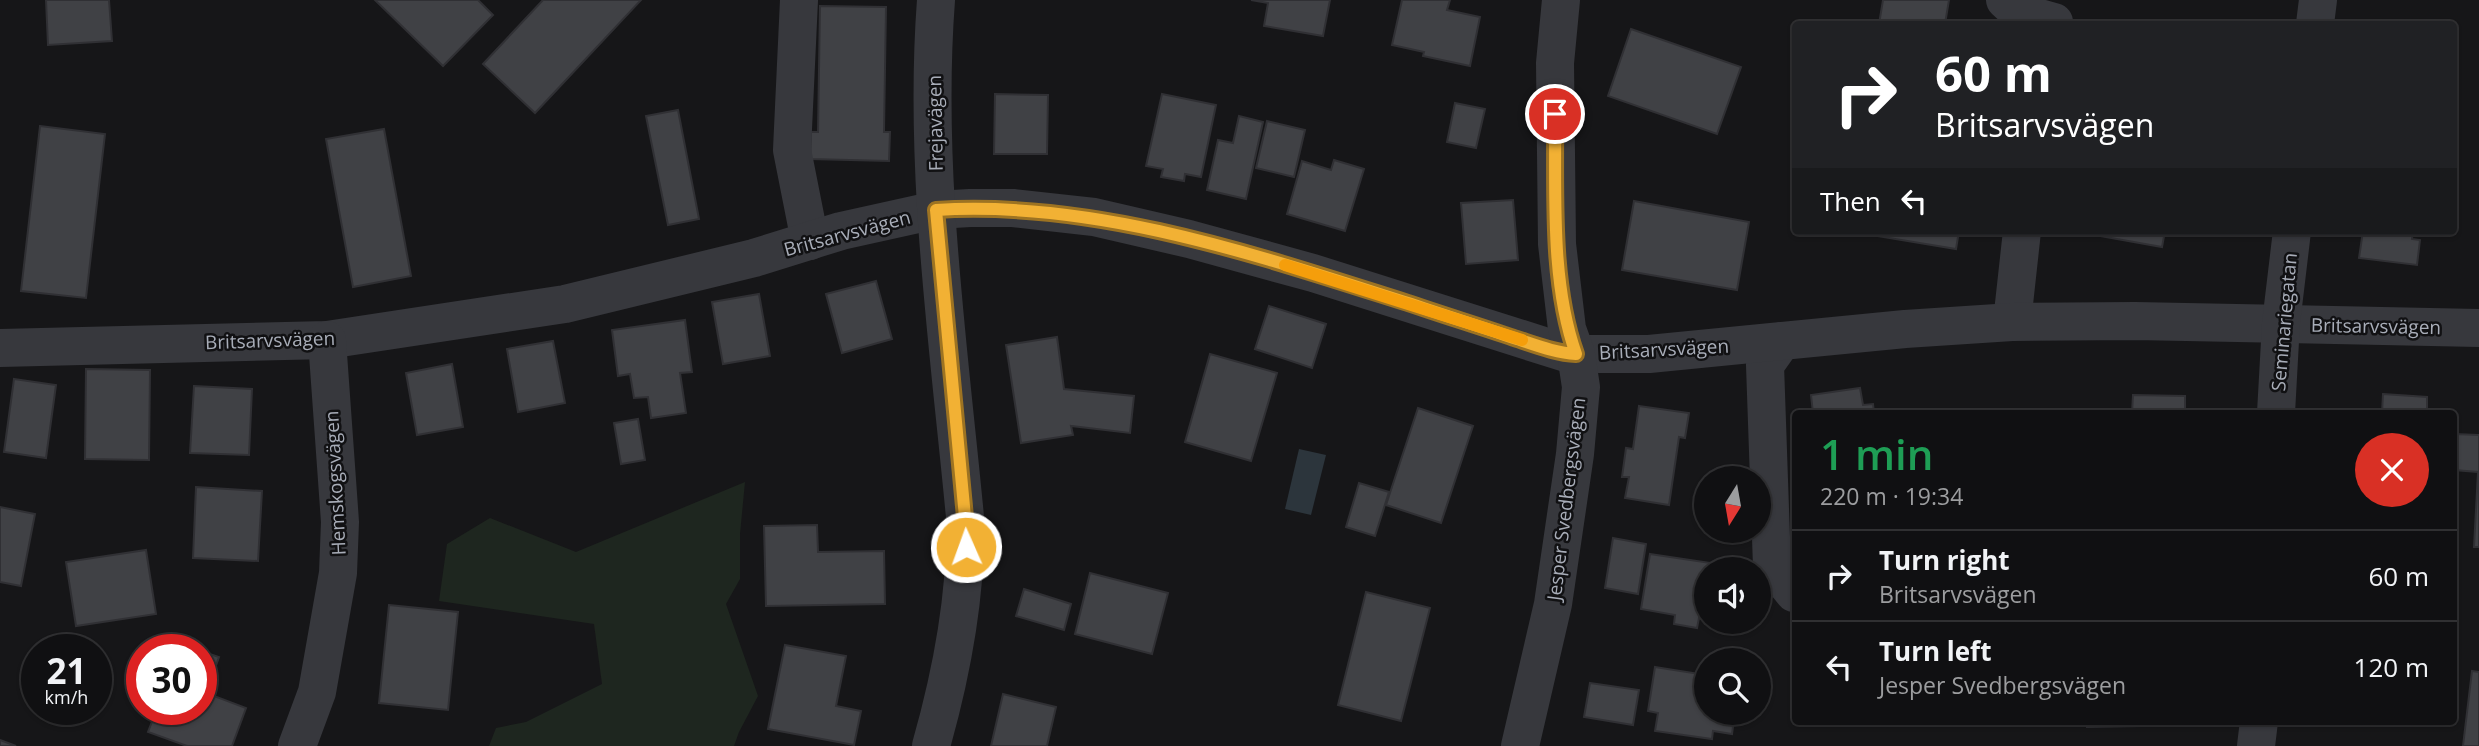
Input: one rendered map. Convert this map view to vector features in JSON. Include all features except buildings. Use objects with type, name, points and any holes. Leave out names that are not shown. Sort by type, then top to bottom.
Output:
[{"type":"street","points":[[799,0],[792,150],[810,241]]},
{"type":"street","name":"Frejavägen","points":[[931,746],[958,631],[966,547],[936,210],[936,0]]},
{"type":"street","name":"Jesper Svedbergsvägen","points":[[1520,746],[1553,604],[1573,468],[1581,387],[1576,354],[1567,329],[1557,244],[1555,63],[1561,0]]},
{"type":"street","points":[[2006,0],[2018,12],[2050,21]]},
{"type":"street","points":[[2315,21],[2318,0]]},
{"type":"street","name":"Britsarvsvägen","points":[[0,348],[327,340],[565,304],[754,258],[841,231],[936,210],[1013,208],[1094,217],[1189,239],[1313,273],[1527,342],[1576,354],[1649,354],[1905,329],[2012,322],[2135,321],[2479,328]]},
{"type":"street","points":[[2012,322],[2022,235]]},
{"type":"street","name":"Seminariegatan","points":[[2276,410],[2281,323],[2292,235]]},
{"type":"street","name":"Hemskogsvägen","points":[[297,746],[317,692],[338,573],[340,522],[327,340]]},
{"type":"street","points":[[1782,341],[1765,365],[1772,566],[1792,591]]},
{"type":"street","points":[[2256,746],[2259,725]]},
{"type":"shaded area","points":[[1299,449],[1326,455],[1311,515],[1285,509]]},
{"type":"shaded area","points":[[745,482],[740,534],[740,579],[726,604],[758,696],[734,746],[489,746],[496,728],[526,722],[602,684],[594,624],[439,601],[447,544],[490,518],[576,552]]},
{"type":"slow traffic","points":[[1285,265],[1522,340]]},
{"type":"route","points":[[966,547],[936,210],[1013,208],[1094,217],[1189,239],[1313,273],[1527,342],[1576,354],[1567,329],[1557,244],[1555,114]]}]
